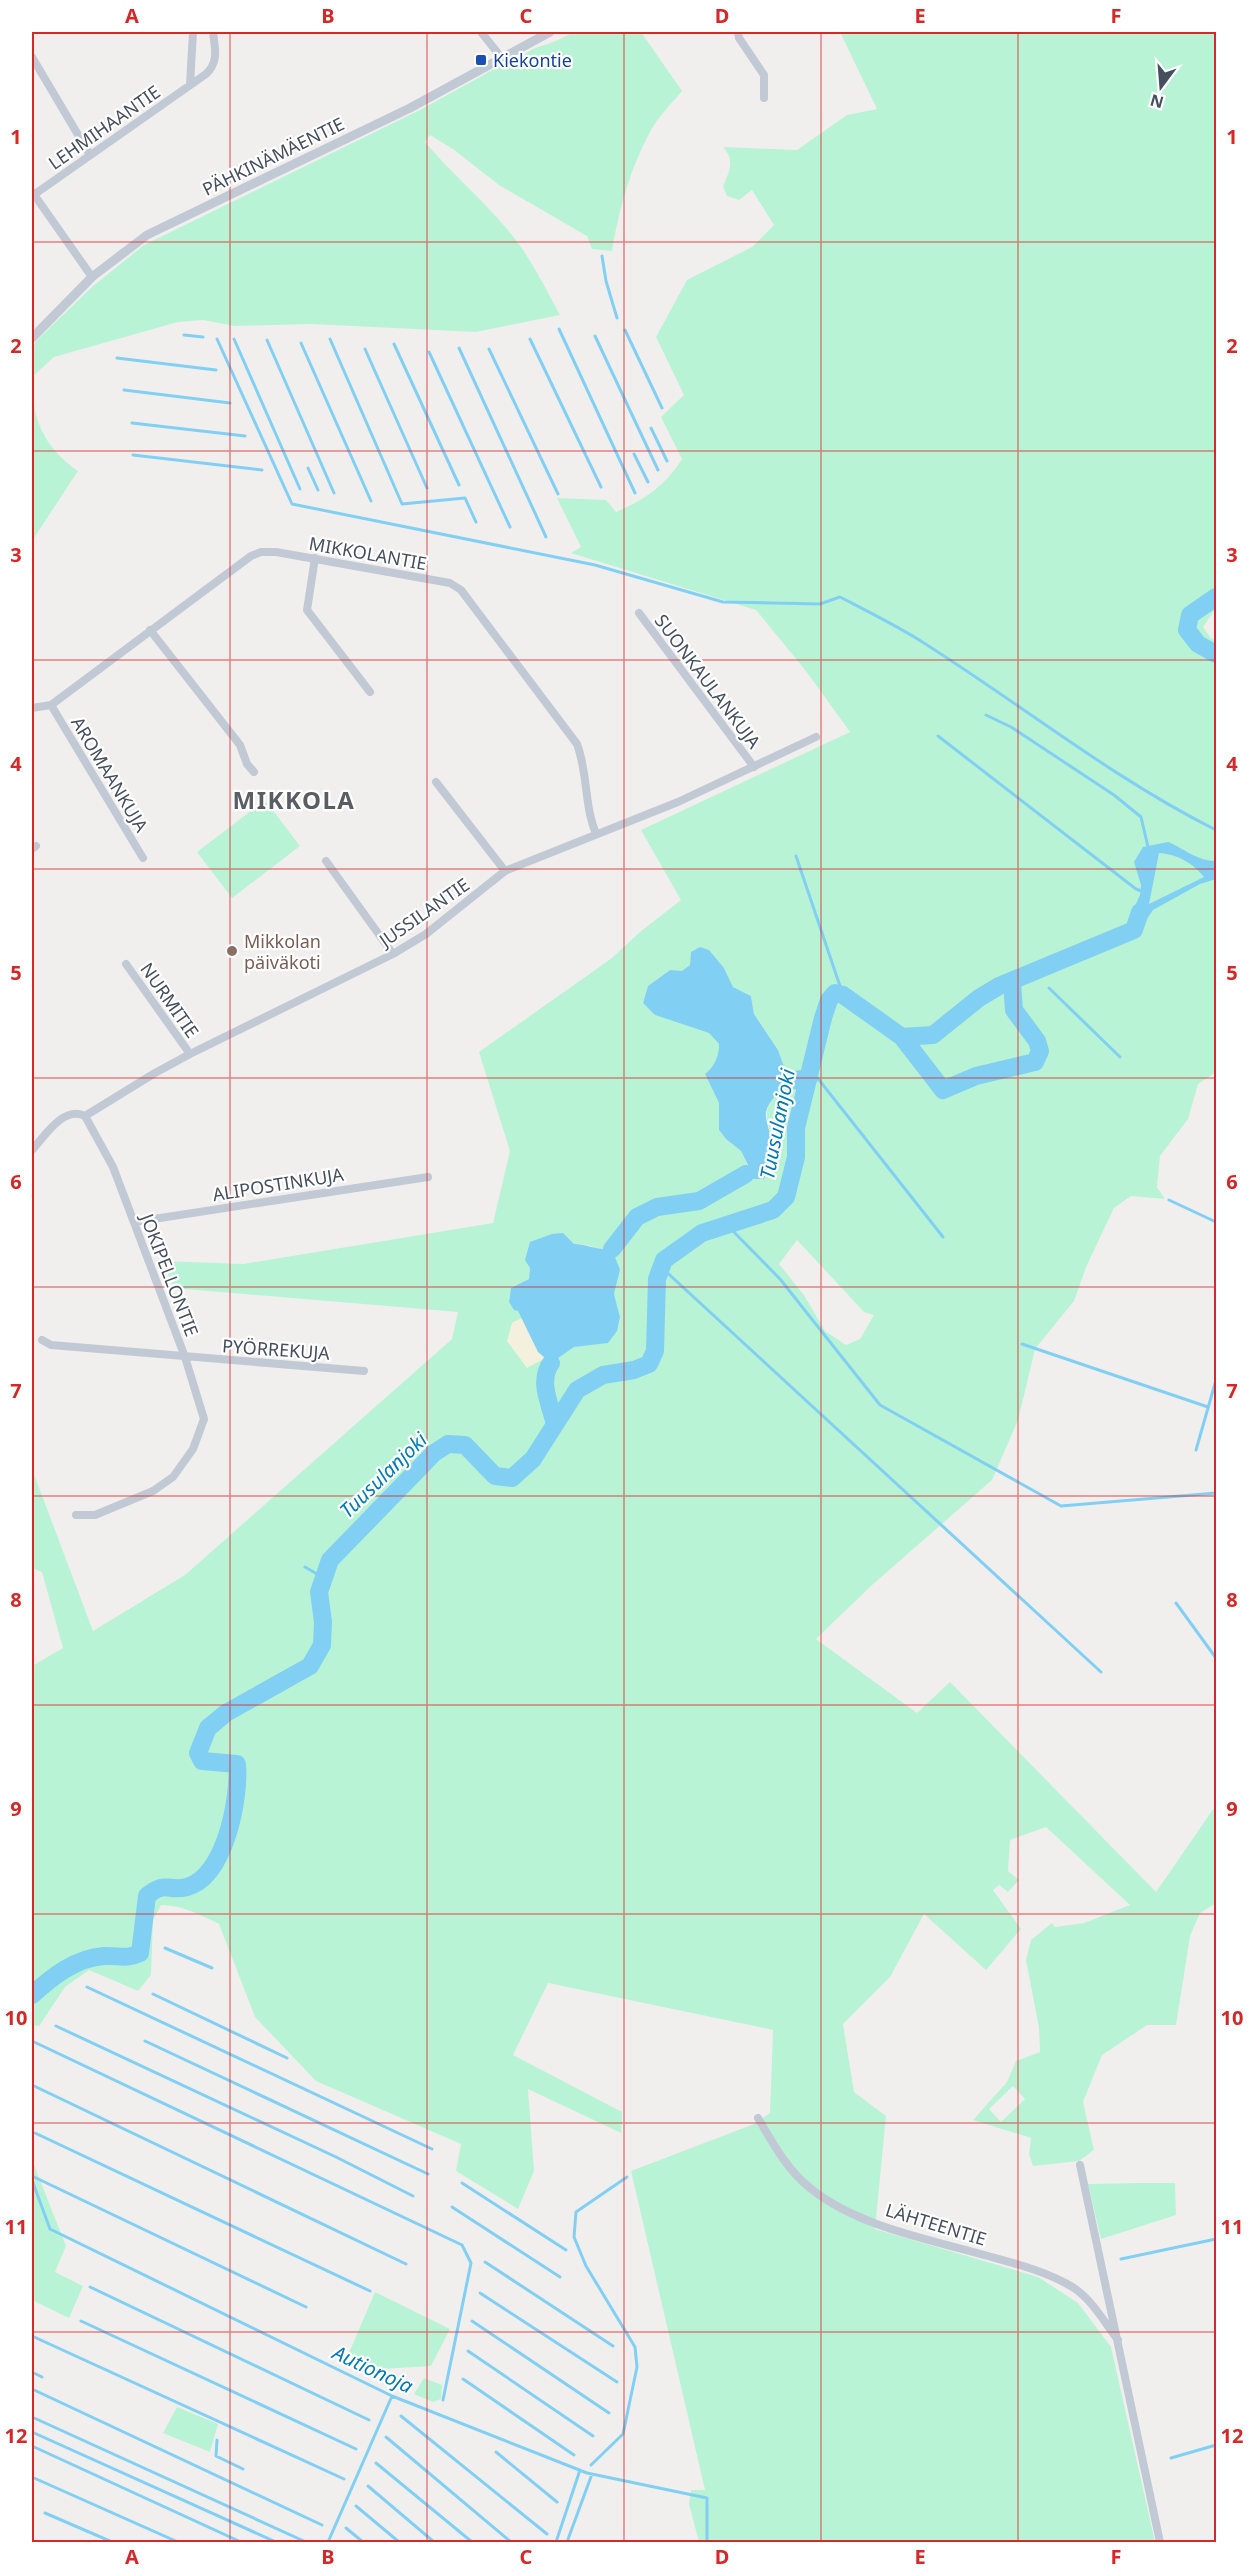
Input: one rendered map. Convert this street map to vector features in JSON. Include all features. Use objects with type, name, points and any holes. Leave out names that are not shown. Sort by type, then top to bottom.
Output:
[{"type":"street","points":[[190,85],[193,32]]},
{"type":"street","name":"LEHMIHAANTIE","points":[[33,193],[213,67],[216,60],[213,32]]},
{"type":"street","points":[[481,32],[501,57]]},
{"type":"street","name":"PÄHKINÄMÄENTIE","points":[[32,338],[92,277],[147,235],[410,108],[550,32]]},
{"type":"street","points":[[738,32],[739,38],[764,75],[764,98]]},
{"type":"street","points":[[32,57],[90,155]]},
{"type":"street","points":[[33,193],[92,277]]},
{"type":"street","name":"MIKKOLANTIE","points":[[32,708],[51,705],[251,556],[261,552],[315,558],[456,586],[577,744],[581,755],[590,820],[596,834]]},
{"type":"street","points":[[315,558],[307,609],[370,692]]},
{"type":"street","name":"SUONKAULANKUJA","points":[[639,613],[754,767]]},
{"type":"street","points":[[150,630],[240,745],[247,764],[254,772]]},
{"type":"street","name":"AROMAANKUJA","points":[[51,705],[143,858]]},
{"type":"street","name":"JUSSILANTIE","points":[[32,1150],[60,1120],[69,1114],[80,1113],[85,1116],[190,1054],[393,954],[426,934],[505,871],[678,802],[816,737]]},
{"type":"street","points":[[436,782],[505,871]]},
{"type":"street","points":[[326,861],[393,954]]},
{"type":"street","name":"NURMITIE","points":[[126,964],[190,1054]]},
{"type":"street","name":"JOKIPELLONTIE","points":[[76,1515],[95,1515],[153,1491],[173,1477],[193,1449],[204,1419],[185,1357],[113,1167],[85,1116]]},
{"type":"street","name":"ALIPOSTINKUJA","points":[[134,1222],[428,1177]]},
{"type":"street","name":"PYÖRREKUJA","points":[[42,1340],[51,1345],[364,1371]]},
{"type":"street","name":"LÄHTEENTIE","points":[[758,2118],[791,2169],[809,2187],[838,2206],[876,2223],[1046,2273],[1076,2289],[1094,2308],[1118,2340]]},
{"type":"street","name":"LÄHTEENTIE","points":[[1080,2165],[1160,2542]]},
{"type":"green space","points":[[573,32],[641,32],[682,91],[653,126],[643,146],[622,205],[612,251],[592,249],[587,236],[499,185],[453,149],[430,135],[425,142],[515,239],[536,270],[560,315],[476,332],[311,324],[235,326],[203,320],[178,322],[54,357],[32,377],[32,349],[36,341],[92,287],[144,245],[420,110],[537,47]]},
{"type":"green space","points":[[840,32],[1216,32],[1216,608],[1203,627],[1216,641],[1216,1072],[1198,1084],[1188,1119],[1160,1156],[1157,1187],[1165,1199],[1131,1196],[1114,1208],[1087,1265],[1074,1301],[1035,1349],[1018,1420],[992,1480],[871,1586],[816,1639],[917,1713],[950,1682],[1156,1892],[1216,1805],[1216,1903],[1200,1913],[1190,1936],[1176,2025],[1147,2025],[1102,2055],[1083,2102],[1094,2150],[1079,2161],[1033,2166],[1029,2154],[1031,2138],[973,2120],[1007,2082],[1016,2061],[1040,2052],[1039,2028],[1026,1960],[1031,1940],[1052,1923],[1055,1927],[1084,1923],[1130,1905],[1046,1827],[1010,1840],[1008,1871],[1019,1880],[1008,1892],[999,1885],[993,1890],[1021,1929],[986,1970],[924,1914],[890,1977],[843,2024],[854,2092],[886,2116],[875,2229],[1038,2277],[1078,2303],[1111,2347],[1155,2542],[699,2542],[689,2504],[691,2490],[705,2490],[631,2171],[754,2124],[770,2113],[773,2030],[548,1983],[513,2055],[622,2112],[621,2133],[528,2089],[534,2171],[518,2209],[456,2171],[461,2144],[316,2081],[255,2017],[219,1924],[191,1911],[161,1905],[153,1920],[151,1975],[138,1991],[89,1970],[65,1987],[39,2026],[32,2025],[32,1666],[63,1648],[42,1572],[32,1568],[32,1469],[93,1631],[185,1575],[452,1339],[458,1312],[173,1288],[163,1261],[243,1264],[493,1223],[510,1151],[479,1052],[612,958],[640,932],[681,900],[641,830],[850,732],[806,671],[756,610],[571,553],[581,547],[557,498],[606,500],[616,512],[653,491],[682,459],[661,417],[684,395],[656,337],[687,280],[752,247],[774,225],[752,190],[739,200],[727,196],[723,186],[730,161],[723,147],[797,150],[847,115],[877,109]],"holes":[[[690,965],[724,968],[733,987],[751,996],[754,1014],[778,1050],[778,1093],[767,1110],[770,1142],[769,1168],[748,1166],[741,1151],[719,1130],[719,1103],[705,1074],[715,1061],[719,1044],[709,1033],[656,1015],[643,1003],[648,986],[670,970],[682,972]],[[797,1240],[864,1312],[874,1315],[860,1339],[846,1345],[825,1331],[804,1295],[779,1264]],[[574,1244],[595,1248],[605,1254],[620,1270],[614,1294],[620,1317],[590,1344],[574,1347],[551,1362],[545,1358],[527,1367],[512,1323],[522,1318],[509,1302],[511,1288],[529,1280],[530,1268]],[[1013,2086],[1025,2099],[1001,2122],[989,2109]]]},
{"type":"green space","points":[[32,383],[35,410],[43,433],[57,453],[78,471],[32,541]]},
{"type":"green space","points":[[265,800],[300,846],[232,898],[197,852]]},
{"type":"green space","points":[[32,2160],[66,2246],[55,2272],[83,2286],[69,2318],[32,2300]]},
{"type":"green space","points":[[1175,2183],[1176,2215],[1101,2239],[1088,2184]]},
{"type":"green space","points":[[375,2292],[450,2329],[431,2366],[382,2369],[348,2355]]},
{"type":"green space","points":[[424,2378],[442,2385],[441,2399],[433,2402],[414,2394]]},
{"type":"green space","points":[[177,2407],[218,2424],[210,2452],[163,2433]]},
{"type":"sand","points":[[522,1318],[538,1352],[545,1358],[527,1368],[507,1341],[512,1323]]},
{"type":"water","points":[[1168,842],[1197,857],[1216,861],[1216,879],[1200,884],[1153,910],[1136,935],[1125,928],[1140,895],[1141,885],[1134,862],[1143,847]],"holes":[[[1159,853],[1184,860],[1204,877],[1149,904]]]},
{"type":"water","points":[[700,947],[709,950],[724,968],[733,987],[751,996],[754,1014],[778,1050],[789,1081],[767,1108],[770,1146],[764,1179],[755,1179],[746,1174],[748,1165],[741,1151],[719,1130],[719,1103],[705,1074],[715,1061],[719,1044],[709,1033],[655,1015],[643,1003],[648,986],[670,970],[682,971],[690,965],[691,952]]},
{"type":"water","points":[[563,1233],[574,1244],[612,1249],[620,1270],[614,1294],[620,1317],[617,1331],[608,1343],[574,1347],[551,1363],[538,1352],[518,1311],[514,1310],[509,1302],[511,1288],[529,1279],[530,1268],[525,1260],[530,1242],[552,1234]]},
{"type":"waterway","points":[[602,256],[606,281],[617,318]]},
{"type":"waterway","points":[[559,329],[635,493]]},
{"type":"waterway","points":[[625,330],[662,408]]},
{"type":"waterway","points":[[184,335],[203,337]]},
{"type":"waterway","points":[[595,336],[658,470]]},
{"type":"waterway","points":[[217,339],[292,504],[595,565],[723,602],[820,604],[840,597],[916,638],[1101,763],[1216,830]]},
{"type":"waterway","points":[[234,339],[300,489]]},
{"type":"waterway","points":[[330,339],[402,504],[465,498],[476,522]]},
{"type":"waterway","points":[[530,339],[601,487]]},
{"type":"waterway","points":[[267,340],[334,493]]},
{"type":"waterway","points":[[301,343],[371,501]]},
{"type":"waterway","points":[[394,344],[459,485]]},
{"type":"waterway","points":[[459,348],[546,537]]},
{"type":"waterway","points":[[365,349],[427,488]]},
{"type":"waterway","points":[[489,349],[558,494]]},
{"type":"waterway","points":[[429,352],[510,527]]},
{"type":"waterway","points":[[117,358],[216,370]]},
{"type":"waterway","points":[[124,390],[230,403]]},
{"type":"waterway","points":[[132,423],[245,436]]},
{"type":"waterway","points":[[651,428],[667,461]]},
{"type":"waterway","points":[[634,454],[648,482]]},
{"type":"waterway","points":[[133,455],[262,470]]},
{"type":"waterway","points":[[308,468],[318,490]]},
{"type":"waterway","name":"Tuusulanjoki","points":[[1216,597],[1190,615],[1187,630],[1198,644],[1216,654]]},
{"type":"waterway","points":[[986,715],[1011,727],[1114,795],[1141,817],[1148,847]]},
{"type":"waterway","points":[[938,736],[1136,889],[1144,892]]},
{"type":"waterway","points":[[796,856],[843,995]]},
{"type":"waterway","name":"Tuusulanjoki","points":[[32,1995],[56,1975],[83,1960],[140,1953],[147,1896],[163,1887],[187,1887],[200,1880],[211,1868],[220,1853],[233,1815],[237,1764],[202,1761],[198,1753],[208,1728],[226,1713],[310,1666],[322,1645],[323,1622],[319,1592],[330,1560],[434,1453],[448,1444],[465,1445],[495,1476],[512,1478],[533,1459],[577,1390],[603,1375],[634,1370],[649,1364],[655,1351],[657,1279],[664,1260],[702,1233],[773,1210],[786,1197],[796,1157],[796,1128],[823,1018],[829,1000],[835,993],[843,995],[902,1037],[933,1035],[979,998],[999,986],[1134,930],[1140,912]]},
{"type":"waterway","name":"Tuusulanjoki","points":[[902,1037],[943,1090],[976,1076],[1035,1062],[1040,1051],[1037,1041],[1014,1010],[1012,982]]},
{"type":"waterway","points":[[1049,988],[1120,1057]]},
{"type":"waterway","points":[[812,1071],[943,1237]]},
{"type":"waterway","points":[[789,1081],[809,1078]]},
{"type":"waterway","points":[[612,1249],[637,1217],[657,1207],[699,1201],[746,1174]]},
{"type":"waterway","points":[[1169,1200],[1216,1222]]},
{"type":"waterway","points":[[728,1226],[780,1279],[880,1405],[1061,1506],[1216,1493]]},
{"type":"waterway","points":[[661,1267],[1101,1672]]},
{"type":"waterway","points":[[1022,1344],[1208,1407]]},
{"type":"waterway","points":[[551,1363],[545,1377],[545,1385],[555,1424]]},
{"type":"waterway","points":[[1196,1450],[1216,1380]]},
{"type":"waterway","points":[[305,1567],[324,1578]]},
{"type":"waterway","points":[[1176,1603],[1216,1658]]},
{"type":"waterway","points":[[165,1948],[212,1968]]},
{"type":"waterway","points":[[87,1987],[432,2149]]},
{"type":"waterway","points":[[153,1994],[287,2058]]},
{"type":"waterway","points":[[56,2026],[336,2157],[413,2196]]},
{"type":"waterway","points":[[32,2041],[462,2245],[471,2263],[443,2400]]},
{"type":"waterway","points":[[145,2041],[428,2174]]},
{"type":"waterway","points":[[32,2085],[406,2264]]},
{"type":"waterway","points":[[35,2133],[370,2291]]},
{"type":"waterway","points":[[32,2176],[306,2307]]},
{"type":"waterway","points":[[591,2465],[623,2434],[637,2367],[635,2347],[586,2266],[574,2237],[576,2212],[627,2177]]},
{"type":"waterway","name":"Autionoja","points":[[32,2180],[50,2229],[392,2396],[587,2473],[707,2498],[707,2542]]},
{"type":"waterway","points":[[462,2183],[566,2250]]},
{"type":"waterway","points":[[452,2207],[560,2277]]},
{"type":"waterway","points":[[1121,2259],[1216,2239]]},
{"type":"waterway","points":[[485,2262],[613,2346]]},
{"type":"waterway","points":[[90,2287],[369,2420]]},
{"type":"waterway","points":[[480,2293],[617,2382]]},
{"type":"waterway","points":[[81,2321],[356,2449]]},
{"type":"waterway","points":[[472,2321],[609,2413]]},
{"type":"waterway","points":[[32,2336],[344,2479]]},
{"type":"waterway","points":[[468,2351],[593,2436]]},
{"type":"waterway","points":[[32,2372],[42,2377]]},
{"type":"waterway","points":[[463,2379],[574,2455]]},
{"type":"waterway","points":[[32,2389],[322,2525]]},
{"type":"waterway","points":[[328,2542],[392,2396]]},
{"type":"waterway","points":[[401,2416],[547,2534]]},
{"type":"waterway","points":[[32,2417],[306,2542]]},
{"type":"waterway","points":[[32,2432],[276,2542]]},
{"type":"waterway","points":[[386,2437],[511,2542]]},
{"type":"waterway","points":[[217,2440],[216,2456],[243,2469]]},
{"type":"waterway","points":[[1171,2458],[1216,2445]]},
{"type":"waterway","points":[[32,2446],[241,2542]]},
{"type":"waterway","points":[[496,2452],[557,2502]]},
{"type":"waterway","points":[[376,2463],[472,2542]]},
{"type":"waterway","points":[[556,2542],[580,2470]]},
{"type":"waterway","points":[[567,2542],[592,2474]]},
{"type":"waterway","points":[[34,2478],[178,2542]]},
{"type":"waterway","points":[[368,2486],[434,2542]]},
{"type":"waterway","points":[[356,2506],[399,2542]]},
{"type":"waterway","points":[[45,2513],[112,2542]]},
{"type":"waterway","points":[[346,2528],[363,2542]]},
{"type":"place","name":"Kiekontie","points":[[481,60]]},
{"type":"place","name":"Mikkolan päiväkoti","points":[[232,951]]},
{"type":"district","name":"MIKKOLA","points":[[294,799]]}]
